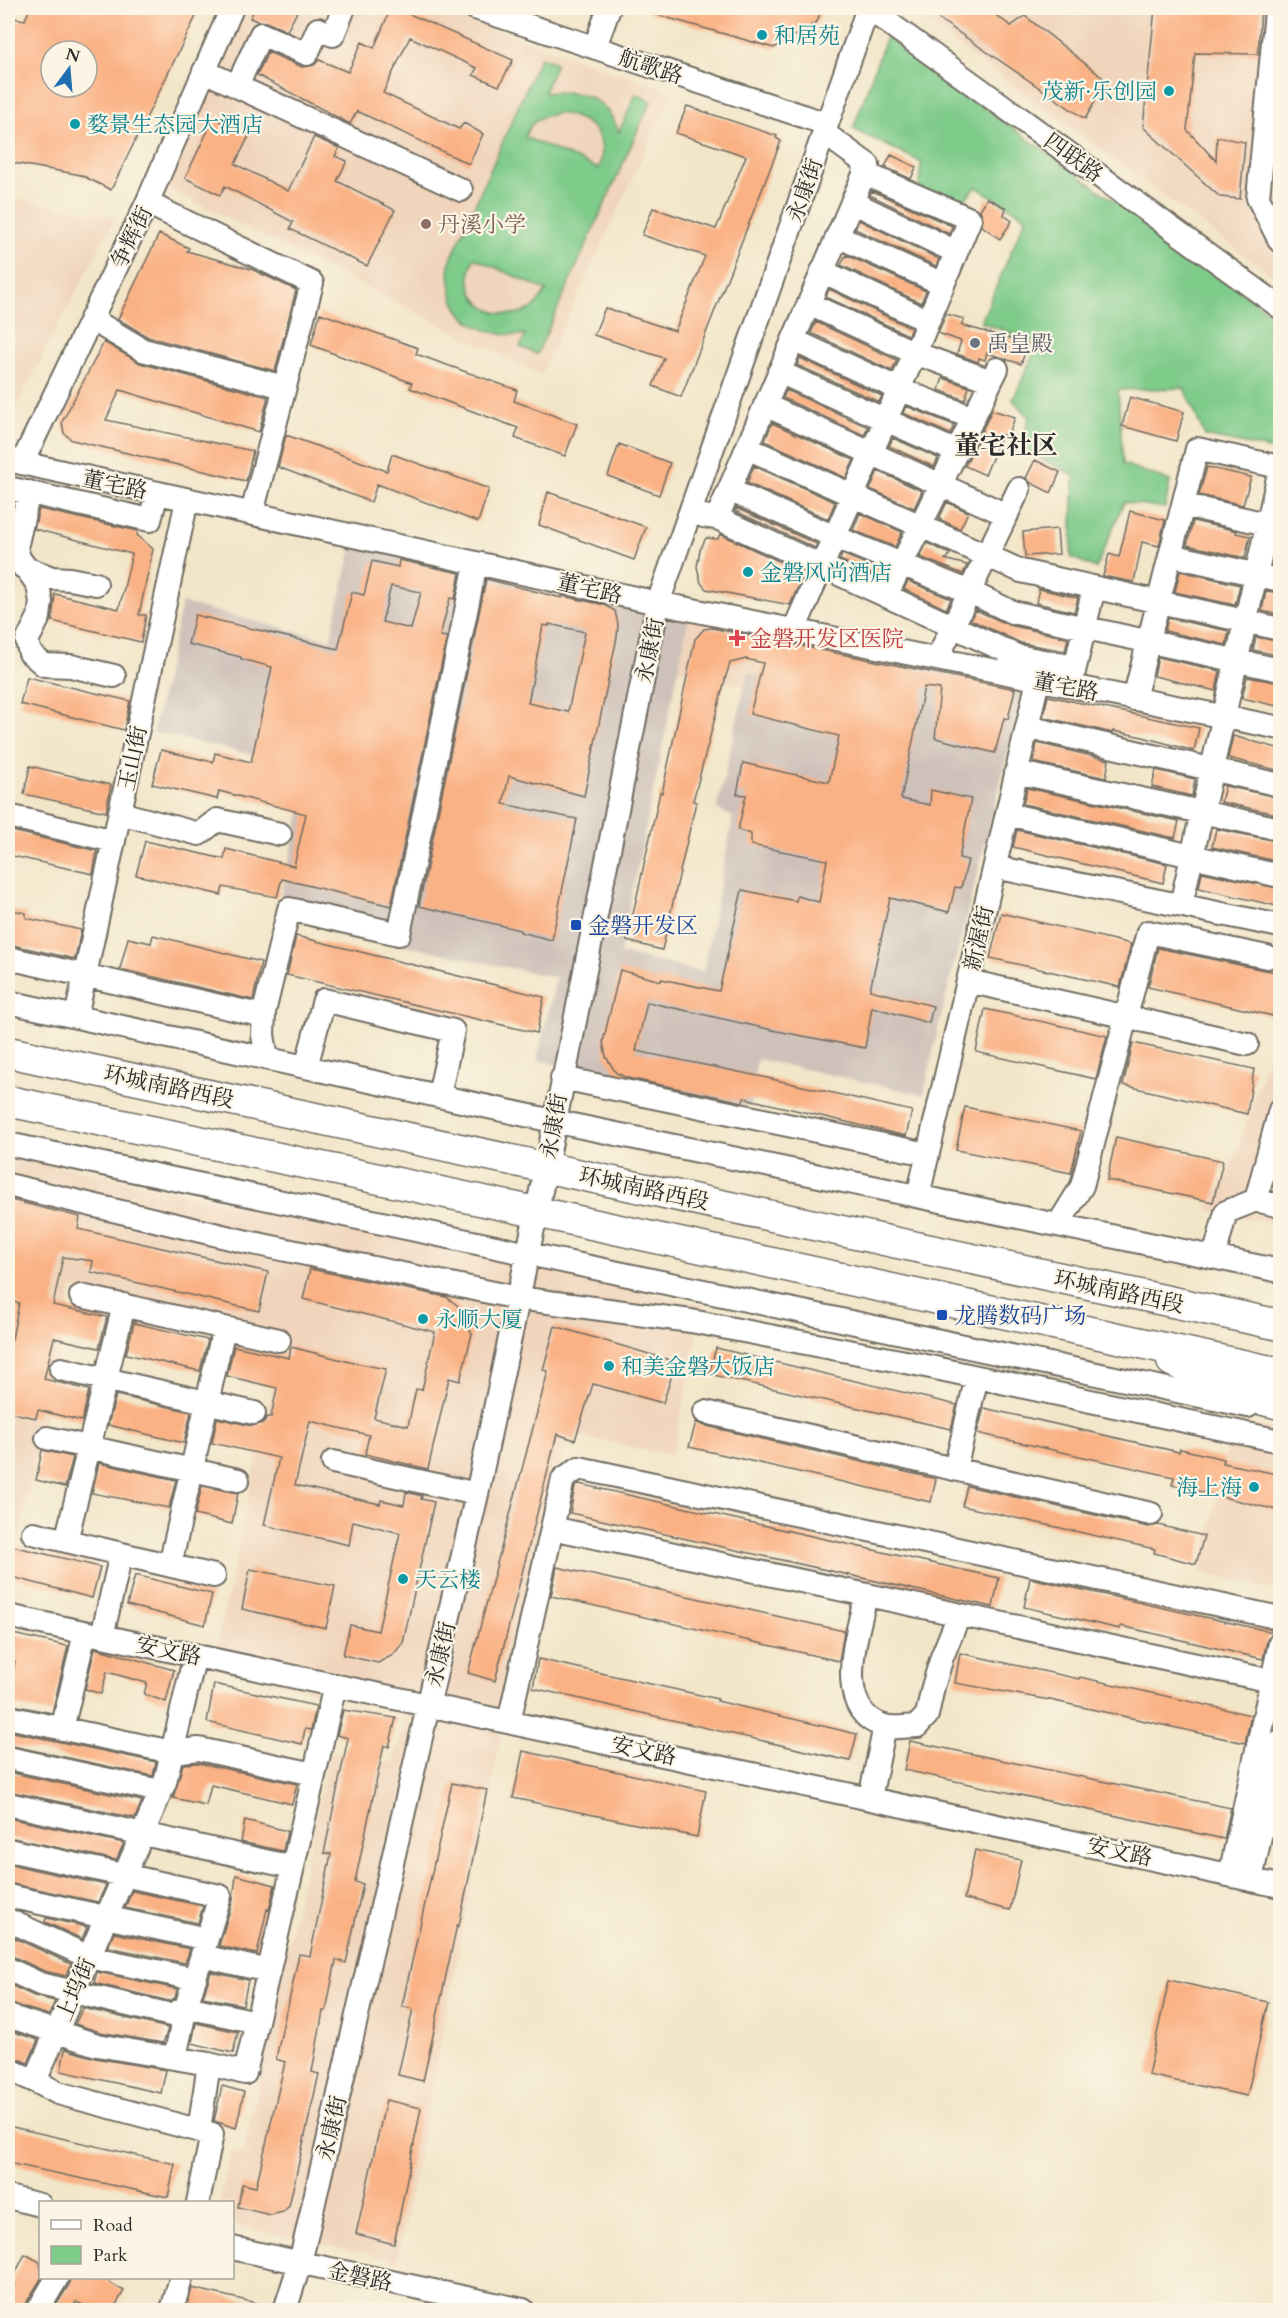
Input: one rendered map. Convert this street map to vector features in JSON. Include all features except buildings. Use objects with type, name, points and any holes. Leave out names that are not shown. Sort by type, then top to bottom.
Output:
[{"type":"main road","name":"环城南路西段","points":[[8,1052],[1281,1325]]},
{"type":"main road","name":"环城南路西段","points":[[8,1101],[1281,1373]]},
{"type":"main road","points":[[1135,1342],[1242,1395],[1281,1404]]},
{"type":"street","name":"争辉街","points":[[15,461],[92,319],[147,203],[232,8]]},
{"type":"street","points":[[237,86],[261,34],[307,54],[318,29],[333,35],[344,8]]},
{"type":"street","name":"航歌路","points":[[475,8],[595,47],[826,128],[868,165],[864,173]]},
{"type":"street","points":[[595,47],[609,8]]},
{"type":"street","name":"永康街","points":[[285,2310],[300,2263],[477,1494],[546,1167],[553,1121],[658,603],[868,8]]},
{"type":"street","name":"四联路","points":[[868,8],[1281,307]]},
{"type":"street","points":[[1281,8],[1276,11],[1258,198],[1281,241]]},
{"type":"street","points":[[204,71],[461,190]]},
{"type":"street","points":[[717,518],[864,173],[970,219],[915,353],[794,630]]},
{"type":"street","points":[[852,202],[956,252]]},
{"type":"street","points":[[147,203],[312,283],[252,513]]},
{"type":"street","points":[[837,236],[943,284]]},
{"type":"street","points":[[822,271],[928,321]]},
{"type":"street","points":[[809,304],[915,353],[994,375],[886,596]]},
{"type":"street","points":[[92,319],[142,350],[284,387]]},
{"type":"street","points":[[793,340],[899,389],[973,418]]},
{"type":"street","points":[[779,372],[957,452]]},
{"type":"street","points":[[765,405],[1007,515]]},
{"type":"street","points":[[747,448],[1020,571],[1281,629]]},
{"type":"street","points":[[1134,699],[1197,449],[1281,468],[1274,526],[1257,575],[1181,905]]},
{"type":"street","name":"董宅路","points":[[15,461],[658,603],[1038,680],[1073,677],[1134,699],[1281,728]]},
{"type":"street","points":[[937,659],[1019,489]]},
{"type":"street","points":[[18,566],[19,558],[16,548],[18,490],[150,520],[157,493]]},
{"type":"street","points":[[729,490],[1012,612],[1281,670]]},
{"type":"street","name":"玉山街","points":[[76,1017],[187,500]]},
{"type":"street","points":[[1183,505],[1274,526]]},
{"type":"street","points":[[689,515],[717,518],[1017,656],[1073,677],[1094,588]]},
{"type":"street","points":[[1170,555],[1281,580]]},
{"type":"street","points":[[267,1059],[263,1035],[264,1016],[289,909],[399,934],[476,563]]},
{"type":"street","points":[[18,566],[52,579],[70,579],[96,584]]},
{"type":"street","points":[[18,566],[38,585],[41,602],[39,618],[27,641],[30,653],[44,665],[70,666],[114,676]]},
{"type":"street","name":"新渥街","points":[[918,1196],[1038,680]]},
{"type":"street","points":[[1027,727],[1281,784]]},
{"type":"street","points":[[1017,772],[1281,829]]},
{"type":"street","points":[[120,813],[198,834],[217,820],[280,834]]},
{"type":"street","points":[[1006,814],[1281,876]]},
{"type":"street","points":[[8,816],[114,841]]},
{"type":"street","points":[[994,867],[1281,926]]},
{"type":"street","points":[[1058,1225],[1082,1186],[1148,932],[1267,957]]},
{"type":"street","points":[[8,958],[264,1016]]},
{"type":"street","points":[[968,981],[1247,1044]]},
{"type":"street","points":[[306,1067],[324,1000],[453,1030],[439,1095]]},
{"type":"street","points":[[8,1002],[553,1121],[1281,1271]]},
{"type":"street","points":[[562,1078],[927,1154]]},
{"type":"street","points":[[1256,1200],[1281,1110]]},
{"type":"street","points":[[8,1144],[1281,1413]]},
{"type":"street","points":[[8,1185],[243,1241],[518,1298],[691,1321],[977,1377],[1281,1441]]},
{"type":"street","points":[[1214,1257],[1226,1212],[1256,1200],[1281,1206]]},
{"type":"street","points":[[81,1296],[279,1340]]},
{"type":"street","points":[[66,1541],[124,1305]]},
{"type":"street","points":[[170,1566],[224,1328]]},
{"type":"street","points":[[61,1370],[254,1413]]},
{"type":"street","points":[[955,1469],[977,1377]]},
{"type":"street","points":[[705,1412],[1151,1514]]},
{"type":"street","points":[[47,1438],[238,1480]]},
{"type":"street","points":[[333,1462],[477,1494]]},
{"type":"street","points":[[509,1722],[563,1479],[579,1467],[1281,1618]]},
{"type":"street","points":[[552,1528],[1272,1682]]},
{"type":"street","points":[[33,1533],[214,1576]]},
{"type":"street","points":[[62,1729],[121,1554]]},
{"type":"street","points":[[866,1595],[850,1665],[852,1686],[859,1706],[869,1718],[885,1726],[917,1726],[927,1715],[942,1657],[959,1615]]},
{"type":"street","name":"安文路","points":[[8,1616],[1281,1886]]},
{"type":"street","points":[[1240,1877],[1272,1682],[1281,1643]]},
{"type":"street","name":"上坞街","points":[[35,2081],[160,1791],[172,1752],[195,1655]]},
{"type":"street","points":[[8,2016],[98,2045],[175,2057],[245,2073],[335,1685]]},
{"type":"street","points":[[8,1717],[172,1752],[199,1749],[314,1774]]},
{"type":"street","points":[[870,1798],[885,1726]]},
{"type":"street","points":[[1240,1877],[1281,1741]]},
{"type":"street","points":[[8,1758],[160,1791]]},
{"type":"street","points":[[8,1804],[292,1867]]},
{"type":"street","points":[[8,1850],[220,1896],[186,2007],[175,2057]]},
{"type":"street","points":[[8,1896],[106,1917],[268,1971]]},
{"type":"street","points":[[8,1920],[89,1957],[195,1979]]},
{"type":"street","points":[[8,1969],[40,1984],[171,2015],[186,2007],[257,2022]]},
{"type":"street","points":[[200,2130],[209,2064]]},
{"type":"street","points":[[8,2069],[58,2093],[212,2134],[198,2201]]},
{"type":"street","points":[[8,2197],[39,2205]]},
{"type":"street","name":"金磐路","points":[[234,2248],[523,2310]]},
{"type":"street","points":[[38,2310],[56,2279]]},
{"type":"street","points":[[172,2310],[180,2279]]},
{"type":"shaded area","name":"丹溪小学","points":[[247,8],[431,8],[673,92],[541,375],[167,188]]},
{"type":"shaded area","points":[[907,8],[1280,8],[1280,281]]},
{"type":"shaded area","points":[[8,197],[115,218],[8,423]]},
{"type":"shaded area","points":[[352,547],[689,617],[620,953],[703,972],[733,817],[717,809],[748,672],[880,699],[892,659],[1025,686],[939,1024],[924,1095],[757,1059],[750,1107],[537,1060],[556,978],[276,917],[310,768],[153,732],[182,603],[330,640]]},
{"type":"shaded area","name":"金磐开发区医院","points":[[689,617],[892,659],[881,699],[748,672],[744,686],[678,669]]},
{"type":"shaded area","points":[[1273,1043],[1280,1044],[1280,1226],[1206,1209],[1229,1173]]},
{"type":"shaded area","points":[[8,1155],[704,1305],[672,1456],[580,1436],[564,1450],[502,1731],[397,2263],[387,2258],[234,2225],[234,2201],[220,2201],[231,2151],[243,2153],[330,1751],[393,1763],[409,1712],[212,1668],[284,1335],[72,1288],[8,1586]]},
{"type":"shaded area","points":[[1233,1419],[1280,1430],[1280,1591],[1201,1573]]},
{"type":"green space","points":[[886,37],[1280,320],[1280,451],[1205,436],[1184,388],[1118,390],[1123,464],[1170,481],[1165,508],[1124,502],[1096,568],[1071,557],[1074,475],[1020,448],[1029,417],[1013,400],[1038,343],[981,322],[1026,217],[976,187],[958,207],[919,189],[921,162],[853,129]]},
{"type":"green space","points":[[540,57],[556,63],[544,93],[580,94],[590,98],[606,110],[619,132],[636,94],[651,101],[537,354],[520,347],[526,334],[495,332],[484,329],[466,318],[454,301],[449,264]],"holes":[[[558,113],[580,119],[595,130],[601,147],[599,169],[525,137],[530,126],[537,120]],[[474,258],[546,290],[546,291],[536,305],[527,311],[513,314],[491,310],[476,298],[472,290],[470,280]]]},
{"type":"place","name":"和居苑","points":[[762,35]]},
{"type":"place","name":"茂新·乐创园","points":[[1169,91]]},
{"type":"place","name":"婺景生态园大酒店","points":[[75,124]]},
{"type":"place","name":"丹溪小学","points":[[426,224]]},
{"type":"place","name":"禹皇殿","points":[[975,343]]},
{"type":"place","name":"金磐风尚酒店","points":[[748,572]]},
{"type":"place","name":"金磐开发区医院","points":[[737,638]]},
{"type":"place","name":"金磐开发区","points":[[576,925]]},
{"type":"place","name":"龙腾数码广场","points":[[942,1315]]},
{"type":"place","name":"永顺大厦","points":[[423,1319]]},
{"type":"place","name":"和美金磐大饭店","points":[[609,1366]]},
{"type":"place","name":"海上海","points":[[1254,1487]]},
{"type":"place","name":"天云楼","points":[[403,1579]]},
{"type":"district","name":"董宅社区","points":[[1006,445]]}]
